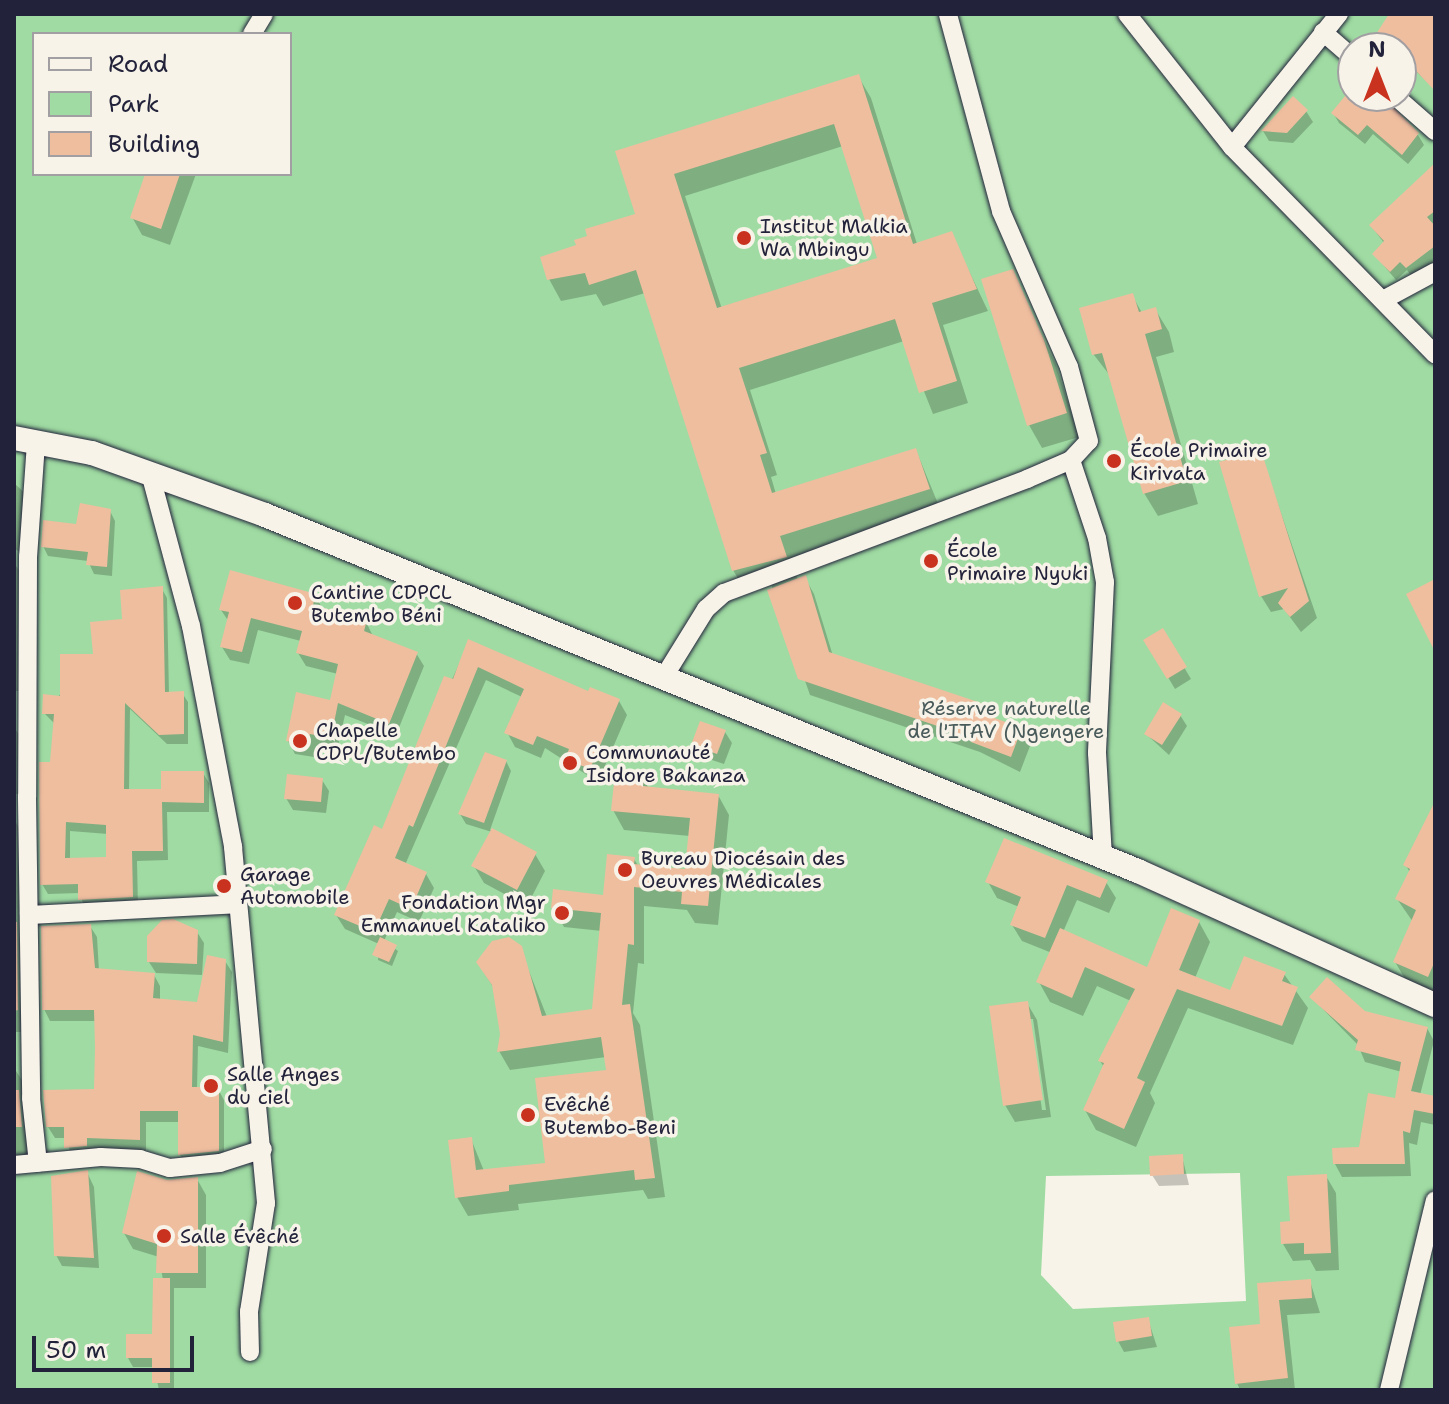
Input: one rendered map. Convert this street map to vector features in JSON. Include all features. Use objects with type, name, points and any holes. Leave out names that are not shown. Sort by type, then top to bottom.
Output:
[{"type":"street","points":[[253,32],[264,14]]},
{"type":"street","points":[[662,680],[706,609],[724,593],[1071,460],[1089,441],[1089,426],[1001,211],[948,14]]},
{"type":"street","points":[[1127,14],[1232,147],[1435,354]]},
{"type":"street","points":[[1232,147],[1339,14]]},
{"type":"street","points":[[1323,32],[1337,44]]},
{"type":"street","points":[[1413,112],[1435,131]]},
{"type":"street","points":[[1383,300],[1435,272]]},
{"type":"street","points":[[38,1163],[22,1025],[29,915],[25,440],[92,453],[348,549],[662,680],[1103,857],[1435,1005]]},
{"type":"street","points":[[1071,460],[1097,538],[1105,582],[1097,753],[1103,857]]},
{"type":"street","points":[[150,473],[207,704],[233,847],[266,1203],[251,1293],[250,1352]]},
{"type":"street","points":[[29,915],[237,904]]},
{"type":"street","points":[[14,1165],[101,1157],[140,1159],[170,1168],[220,1163],[263,1149]]},
{"type":"street","points":[[1389,1390],[1435,1200]]},
{"type":"green space","name":"Réserve naturelle de l'ITAV (Ngengere","points":[[14,14],[1435,14],[1435,1390],[14,1390]],"holes":[[[1240,1173],[1246,1301],[1073,1309],[1041,1275],[1046,1176]]]},
{"type":"building","points":[[1389,14],[1435,14],[1435,91],[1417,72],[1417,32],[1377,32]]},
{"type":"building","points":[[859,74],[913,244],[952,231],[977,289],[932,303],[957,381],[919,393],[895,319],[739,368],[767,453],[760,455],[772,493],[916,448],[930,489],[780,536],[787,557],[732,571],[636,270],[589,285],[585,273],[547,280],[540,257],[576,245],[574,240],[587,236],[585,229],[635,214],[615,151]],"holes":[[[834,124],[877,258],[717,308],[674,174]]]},
{"type":"building","points":[[1293,96],[1308,110],[1287,133],[1261,131]]},
{"type":"building","points":[[1337,106],[1337,112],[1398,112],[1419,133],[1402,155],[1367,125],[1358,135],[1331,113]]},
{"type":"building","points":[[1435,163],[1435,211],[1427,217],[1435,226],[1435,246],[1406,268],[1400,262],[1390,272],[1372,254],[1384,241],[1369,225]]},
{"type":"building","points":[[144,176],[179,176],[161,229],[130,218]]},
{"type":"building","points":[[1013,269],[1044,340],[1067,413],[1027,426],[981,279]]},
{"type":"building","points":[[1133,293],[1139,312],[1156,307],[1162,329],[1145,334],[1187,481],[1143,494],[1102,353],[1092,355],[1079,308]]},
{"type":"building","points":[[1261,450],[1309,601],[1290,617],[1278,603],[1288,588],[1259,597],[1219,462]]},
{"type":"building","points":[[80,503],[111,509],[107,567],[86,565],[88,552],[41,547],[43,520],[76,524]]},
{"type":"building","points":[[230,570],[316,594],[313,605],[367,620],[364,631],[418,652],[389,724],[338,703],[331,738],[310,734],[307,745],[286,741],[296,692],[330,700],[338,664],[296,653],[302,631],[251,618],[242,652],[220,647],[229,612],[219,610]]},
{"type":"building","points":[[806,575],[829,652],[981,703],[978,712],[1022,728],[1011,757],[971,742],[973,738],[798,679],[767,590]]},
{"type":"building","points":[[1435,579],[1435,652],[1406,594]]},
{"type":"building","points":[[163,586],[165,692],[184,691],[184,734],[159,735],[125,703],[124,789],[161,789],[161,771],[204,771],[204,803],[162,802],[163,851],[132,851],[133,897],[78,900],[78,884],[40,885],[39,762],[50,762],[54,714],[42,714],[43,694],[60,696],[60,654],[93,654],[90,622],[122,619],[120,590]],"holes":[[[66,822],[106,825],[106,857],[65,858]]]},
{"type":"building","points":[[1163,628],[1187,667],[1167,679],[1143,640]]},
{"type":"building","points":[[468,639],[588,691],[590,687],[620,699],[590,769],[565,759],[569,749],[537,736],[533,745],[504,733],[524,689],[478,667],[413,827],[409,825],[395,858],[427,872],[411,909],[389,899],[374,932],[334,915],[374,825],[382,829],[444,676],[453,679]]},
{"type":"building","points":[[1163,702],[1182,714],[1162,745],[1144,734]]},
{"type":"building","points":[[700,721],[726,730],[717,754],[691,745]]},
{"type":"building","points":[[485,752],[507,760],[484,823],[458,814]]},
{"type":"building","points":[[615,773],[644,776],[643,786],[719,794],[708,906],[681,904],[682,892],[634,887],[634,945],[628,944],[622,1005],[630,1004],[655,1178],[635,1180],[634,1170],[509,1185],[509,1191],[455,1198],[448,1140],[472,1137],[476,1170],[545,1163],[535,1078],[606,1070],[601,1037],[497,1052],[500,1034],[492,985],[476,962],[492,941],[509,937],[522,946],[542,1016],[592,1009],[601,913],[551,908],[553,889],[603,895],[607,854],[635,857],[634,864],[685,869],[690,818],[611,811]]},
{"type":"building","points":[[287,774],[323,778],[321,802],[284,799]]},
{"type":"building","points":[[1435,801],[1435,961],[1428,977],[1393,962],[1416,910],[1395,899],[1410,869],[1403,865]]},
{"type":"building","points":[[492,828],[537,852],[517,890],[471,866]]},
{"type":"building","points":[[1004,838],[1108,880],[1100,898],[1067,885],[1045,938],[1010,925],[1021,897],[985,882]]},
{"type":"building","points":[[1171,908],[1200,920],[1179,970],[1230,990],[1244,956],[1286,972],[1282,981],[1298,987],[1282,1026],[1177,989],[1137,1078],[1145,1082],[1124,1129],[1083,1110],[1104,1063],[1098,1061],[1135,989],[1085,967],[1072,998],[1036,982],[1060,928],[1147,967]]},
{"type":"building","points":[[173,919],[198,930],[197,964],[147,962],[147,936],[162,920]]},
{"type":"building","points":[[14,922],[17,922],[18,1010],[14,1011]]},
{"type":"building","points":[[91,924],[95,968],[155,973],[153,998],[197,1002],[207,955],[226,959],[223,1042],[193,1035],[192,1087],[219,1087],[219,1151],[178,1155],[178,1111],[140,1111],[140,1140],[87,1138],[87,1146],[64,1148],[64,1127],[46,1127],[43,1090],[94,1089],[95,1048],[94,1010],[42,1010],[41,926]]},
{"type":"building","points":[[380,937],[397,945],[389,962],[372,955]]},
{"type":"building","points":[[1327,977],[1365,1011],[1428,1027],[1411,1091],[1435,1096],[1435,1114],[1414,1110],[1410,1133],[1403,1131],[1405,1164],[1333,1164],[1332,1148],[1359,1147],[1368,1093],[1395,1098],[1401,1062],[1355,1050],[1358,1040],[1309,997]]},
{"type":"building","points":[[1028,1001],[1043,1100],[1003,1106],[989,1006]]},
{"type":"building","points":[[14,1090],[19,1090],[22,1127],[14,1127]]},
{"type":"building","points":[[1183,1154],[1184,1174],[1150,1176],[1149,1156]]},
{"type":"building","points":[[88,1170],[94,1258],[54,1256],[51,1176]]},
{"type":"building","points":[[137,1171],[167,1180],[198,1177],[198,1273],[156,1273],[157,1244],[122,1233]]},
{"type":"building","points":[[1327,1174],[1331,1253],[1304,1254],[1304,1243],[1281,1244],[1280,1222],[1290,1221],[1287,1176]]},
{"type":"building","points":[[153,1278],[170,1278],[170,1383],[152,1383],[152,1358],[126,1358],[126,1334],[152,1334]]},
{"type":"building","points":[[1311,1279],[1312,1298],[1279,1300],[1288,1378],[1235,1384],[1229,1327],[1260,1324],[1257,1283]]},
{"type":"building","points":[[1149,1317],[1152,1336],[1116,1342],[1113,1322]]},
{"type":"place","name":"Institut Malkia Wa Mbingu","points":[[744,238]]},
{"type":"place","name":"École Primaire Kirivata","points":[[1114,461]]},
{"type":"place","name":"École Primaire Nyuki","points":[[931,561]]},
{"type":"place","name":"Cantine CDPCL Butembo Béni","points":[[295,603]]},
{"type":"place","name":"Chapelle CDPL/Butembo","points":[[300,741]]},
{"type":"place","name":"Communauté Isidore Bakanza","points":[[570,763]]},
{"type":"place","name":"Bureau Diocésain des Oeuvres Médicales","points":[[625,870]]},
{"type":"place","name":"Garage Automobile","points":[[224,886]]},
{"type":"place","name":"Fondation Mgr Emmanuel Kataliko","points":[[562,913]]},
{"type":"place","name":"Salle Anges du ciel","points":[[211,1086]]},
{"type":"place","name":"Evêché Butembo-Beni","points":[[528,1115]]},
{"type":"place","name":"Salle Évêché","points":[[164,1236]]}]
